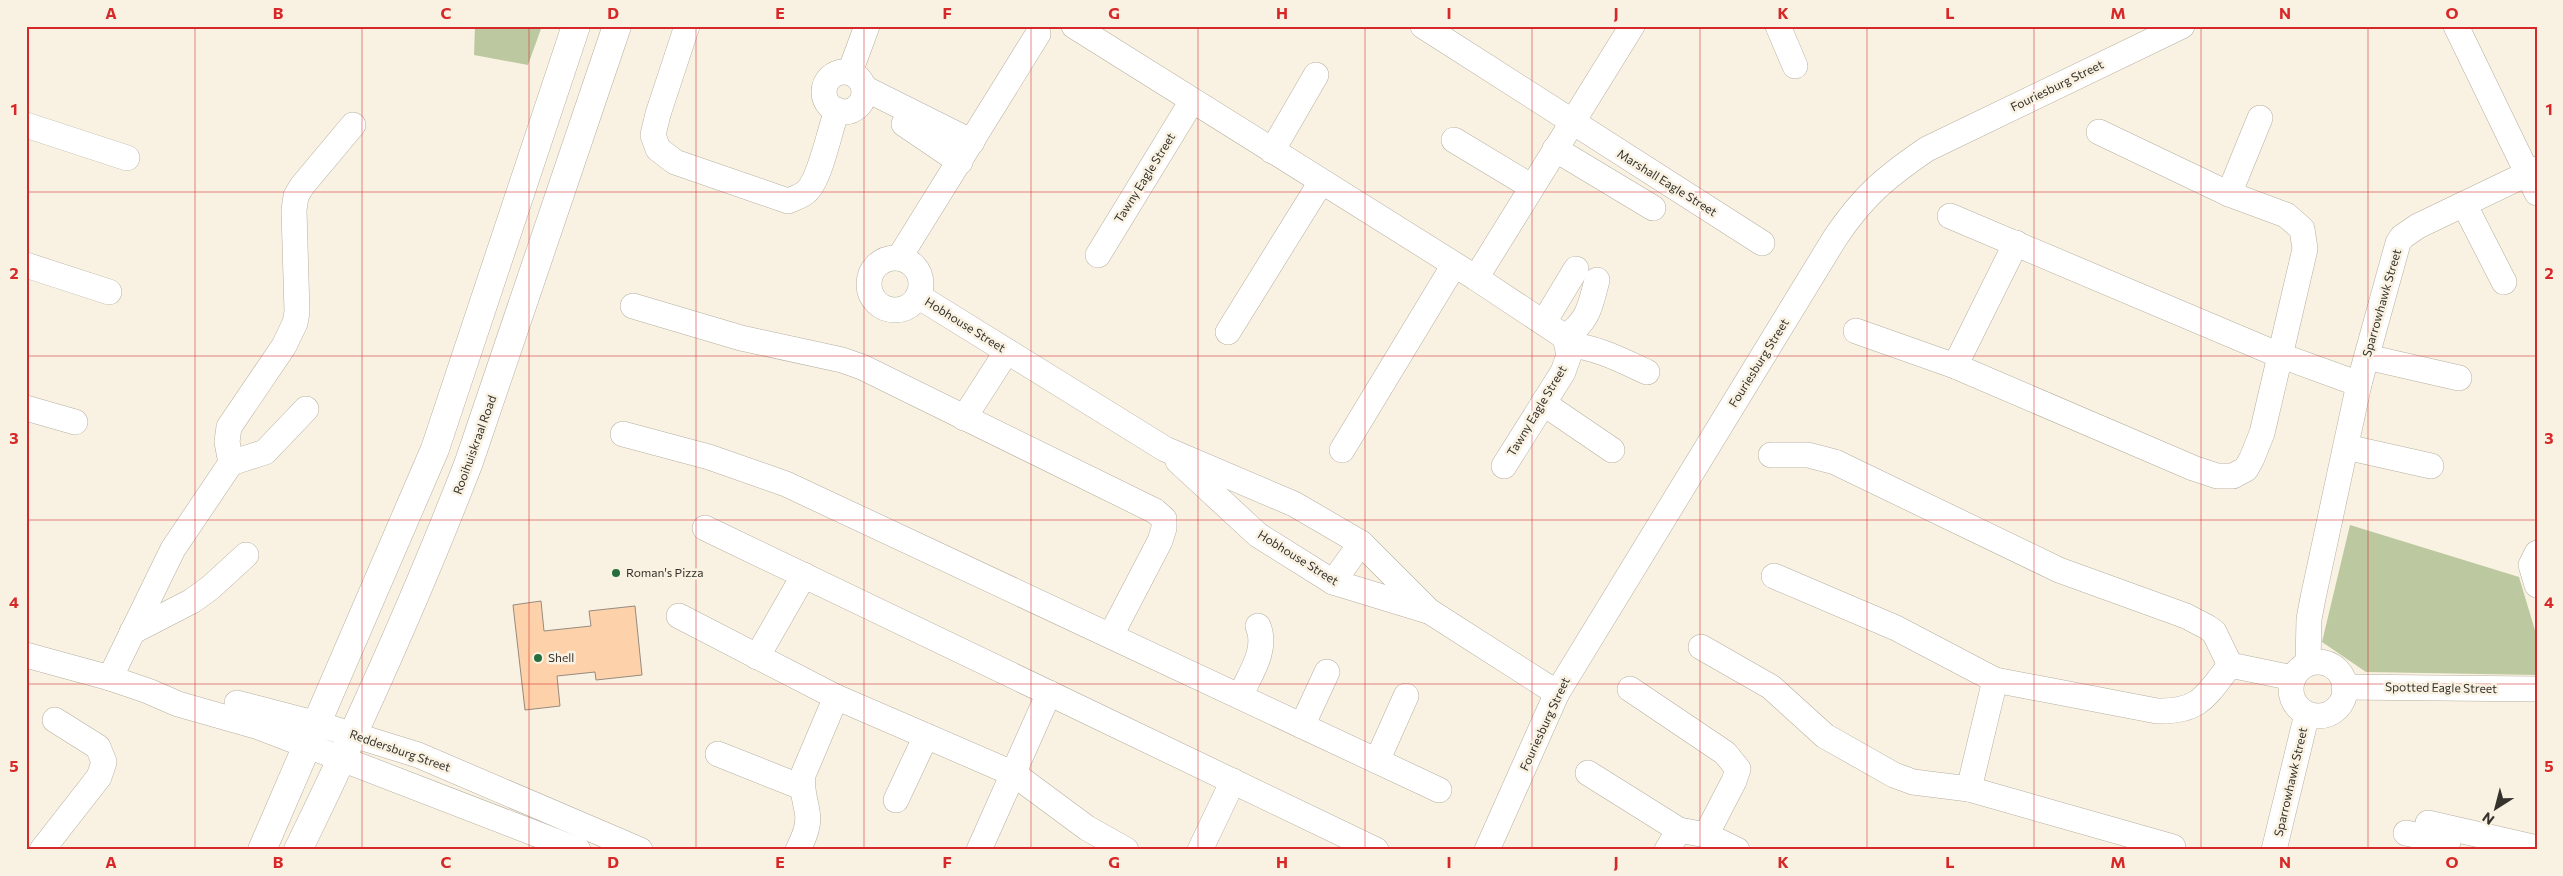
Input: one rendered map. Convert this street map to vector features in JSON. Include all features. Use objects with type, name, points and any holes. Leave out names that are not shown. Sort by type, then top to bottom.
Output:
[{"type":"main road","points":[[262,850],[435,449],[576,26]]},
{"type":"main road","name":"Rooihuiskraal Road","points":[[298,850],[347,746],[444,527],[469,462],[618,26]]},
{"type":"street","points":[[687,26],[653,134],[658,149],[674,162],[788,201],[801,196],[809,189],[816,178],[837,110]]},
{"type":"street","points":[[867,26],[858,87],[848,111],[837,110],[826,100],[825,85],[835,74],[858,87],[924,136],[966,152]]},
{"type":"street","points":[[900,258],[966,152],[1034,30],[1053,37],[1060,35],[1072,26],[1476,278],[1544,322],[1566,341],[1611,354],[1647,372]]},
{"type":"street","name":"Marshall Eagle Street","points":[[1424,26],[1653,208]]},
{"type":"street","points":[[1476,278],[1632,26]]},
{"type":"street","points":[[1778,26],[1796,66]]},
{"type":"street","name":"Fouriesburg Street","points":[[1487,850],[1557,693],[1835,238],[1864,198],[1896,170],[1927,149],[2182,26]]},
{"type":"street","name":"Sparrowhawk Street","points":[[2344,687],[2340,705],[2332,712],[2323,715],[2307,714],[2294,702],[2291,687],[2300,671],[2309,619],[2359,384],[2388,276],[2402,237],[2418,226],[2464,204],[2534,179],[2456,26]]},
{"type":"street","points":[[1272,151],[1316,75]]},
{"type":"street","name":"Tawny Eagle Street","points":[[1098,255],[1192,101]]},
{"type":"street","points":[[2229,194],[2260,118]]},
{"type":"street","points":[[26,124],[127,158]]},
{"type":"street","points":[[231,463],[227,442],[229,427],[284,346],[295,323],[297,312],[294,210],[296,196],[353,125]]},
{"type":"street","points":[[1856,331],[1955,366],[2193,468],[2224,476],[2241,474],[2252,458],[2262,433],[2305,249],[2305,235],[2298,224],[2286,215],[2229,194],[2099,132]]},
{"type":"street","name":"Marshall Eagle Street","points":[[1563,136],[1713,229]]},
{"type":"street","name":"Marshall Eagle Street","points":[[1563,136],[1762,243]]},
{"type":"street","points":[[1454,140],[1532,187]]},
{"type":"street","points":[[1228,332],[1321,182]]},
{"type":"street","points":[[2464,204],[2504,282]]},
{"type":"street","points":[[1950,216],[2280,355],[2359,384]]},
{"type":"street","points":[[1955,366],[2016,243]]},
{"type":"street","name":"Hobhouse Street","points":[[890,258],[900,258],[907,261],[916,270],[920,287],[918,296],[905,308],[893,310],[884,308],[872,295],[869,284],[874,268],[890,258]]},
{"type":"street","points":[[1352,402],[1447,260]]},
{"type":"street","points":[[1342,450],[1447,260]]},
{"type":"street","points":[[26,265],[109,292]]},
{"type":"street","points":[[1544,322],[1586,274],[1588,313],[1566,341]]},
{"type":"street","name":"Hobhouse Street","points":[[918,296],[1165,449],[1294,504],[1361,542],[1429,611],[1557,693]]},
{"type":"street","points":[[633,306],[741,338],[842,360],[1155,511],[1164,519],[1164,528],[1160,541],[1111,635]]},
{"type":"street","name":"Tawny Eagle Street","points":[[1504,466],[1563,372],[1569,355],[1566,341]]},
{"type":"street","points":[[964,418],[1006,351]]},
{"type":"street","points":[[2367,357],[2459,378]]},
{"type":"street","points":[[1543,403],[1612,450]]},
{"type":"street","points":[[26,408],[75,422]]},
{"type":"street","points":[[110,678],[173,548],[231,463],[265,452],[306,409]]},
{"type":"street","points":[[623,434],[709,457],[786,484],[1439,790]]},
{"type":"street","points":[[2346,447],[2431,466]]},
{"type":"street","name":"Hobhouse Street","points":[[1165,449],[1258,535],[1333,582],[1429,611]]},
{"type":"street","points":[[1771,455],[1808,454],[1835,462],[2059,570],[2192,618],[2214,632],[2230,665]]},
{"type":"street","points":[[705,528],[1376,850]]},
{"type":"street","points":[[1333,582],[1361,542]]},
{"type":"street","points":[[2537,553],[2531,565],[2537,585]]},
{"type":"street","points":[[132,632],[192,601],[210,588],[246,555]]},
{"type":"street","points":[[757,657],[804,575]]},
{"type":"street","points":[[1774,576],[1896,628],[1995,680],[2157,711],[2175,712],[2201,702],[2230,665]]},
{"type":"street","points":[[679,616],[836,697],[1014,774],[1087,828],[1126,850]]},
{"type":"street","points":[[1240,696],[1261,649],[1261,634],[1258,626]]},
{"type":"street","points":[[1701,647],[1771,687],[1785,698],[1813,727],[1894,775],[1913,782],[1969,789],[2173,847]]},
{"type":"street","name":"Reddersburg Street","points":[[28,658],[110,678],[178,704],[258,727],[313,735],[347,746],[578,850]]},
{"type":"street","points":[[2230,665],[2300,671],[2324,663],[2333,667],[2343,679],[2344,687]]},
{"type":"street","points":[[1302,726],[1327,672]]},
{"type":"street","points":[[1969,789],[1995,680]]},
{"type":"street","name":"Spotted Eagle Street","points":[[2344,687],[2537,689]]},
{"type":"street","points":[[1630,689],[1725,753],[1736,765],[1738,769],[1734,781],[1706,835]]},
{"type":"street","points":[[979,850],[1049,693]]},
{"type":"street","points":[[1377,761],[1406,696]]},
{"type":"street","points":[[798,850],[808,823],[801,787],[803,775],[836,697]]},
{"type":"street","name":"Sparrowhawk Street","points":[[2274,850],[2307,714]]},
{"type":"street","points":[[42,850],[99,777],[104,762],[98,747],[55,720]]},
{"type":"street","points":[[896,800],[926,736]]},
{"type":"street","name":"Reddersburg Street","points":[[347,746],[418,755],[640,850]]},
{"type":"street","points":[[718,754],[801,787]]},
{"type":"street","points":[[1588,773],[1673,840],[1706,835],[1737,850]]},
{"type":"street","points":[[1200,850],[1233,781]]},
{"type":"street","points":[[2480,850],[2417,828],[2537,848]]},
{"type":"green space","points":[[475,26],[542,26],[528,65],[474,55]]},
{"type":"green space","points":[[2350,525],[2519,577],[2537,637],[2537,675],[2366,672],[2322,642]]},
{"type":"building","points":[[541,601],[544,631],[591,626],[589,611],[635,606],[642,675],[596,680],[595,672],[557,676],[560,706],[525,710],[513,605]]},
{"type":"place","name":"Roman's Pizza","points":[[616,573]]},
{"type":"place","name":"Shell","points":[[538,658]]}]
